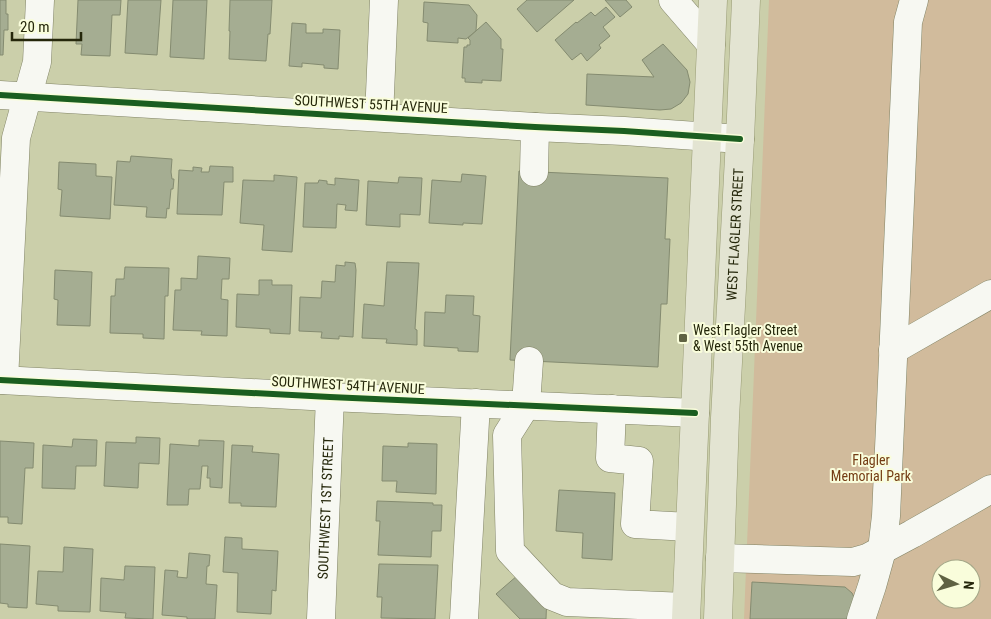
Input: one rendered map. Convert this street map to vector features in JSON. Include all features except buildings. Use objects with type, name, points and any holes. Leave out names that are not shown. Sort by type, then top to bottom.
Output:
[{"type":"main road","points":[[686,613],[713,0]]},
{"type":"main road","name":"WEST FLAGLER STREET","points":[[718,619],[725,418],[746,0]]},
{"type":"main road","points":[[711,44],[727,62],[742,94]]},
{"type":"main road","points":[[688,556],[720,558]]},
{"type":"street","points":[[2,380],[16,138],[37,62],[40,0]]},
{"type":"street","points":[[379,117],[384,0]]},
{"type":"street","points":[[672,0],[711,44]]},
{"type":"street","points":[[861,619],[882,550],[886,516],[908,22],[914,0]]},
{"type":"street","name":"SOUTHWEST 55TH AVENUE","points":[[0,95],[740,139]]},
{"type":"street","points":[[534,172],[535,127]]},
{"type":"street","points":[[893,350],[991,294]]},
{"type":"street","points":[[529,361],[526,405],[507,435],[510,551],[552,596],[567,602],[686,613]]},
{"type":"street","name":"SOUTHWEST 54TH AVENUE","points":[[2,380],[696,413]]},
{"type":"street","name":"SOUTHWEST 1ST STREET","points":[[321,619],[330,397]]},
{"type":"street","points":[[464,619],[476,403]]},
{"type":"street","points":[[612,409],[610,458],[639,461],[635,524],[689,527]]},
{"type":"street","points":[[720,558],[853,562],[867,558],[991,489]]},
{"type":"green space","name":"Flagler Memorial Park","points":[[769,0],[991,0],[991,619],[744,619]]},
{"type":"cycle path","points":[[0,95],[740,139]]},
{"type":"cycle path","points":[[0,380],[695,413]]},
{"type":"place","name":"West Flagler Street & West 55th Avenue","points":[[683,338]]}]
